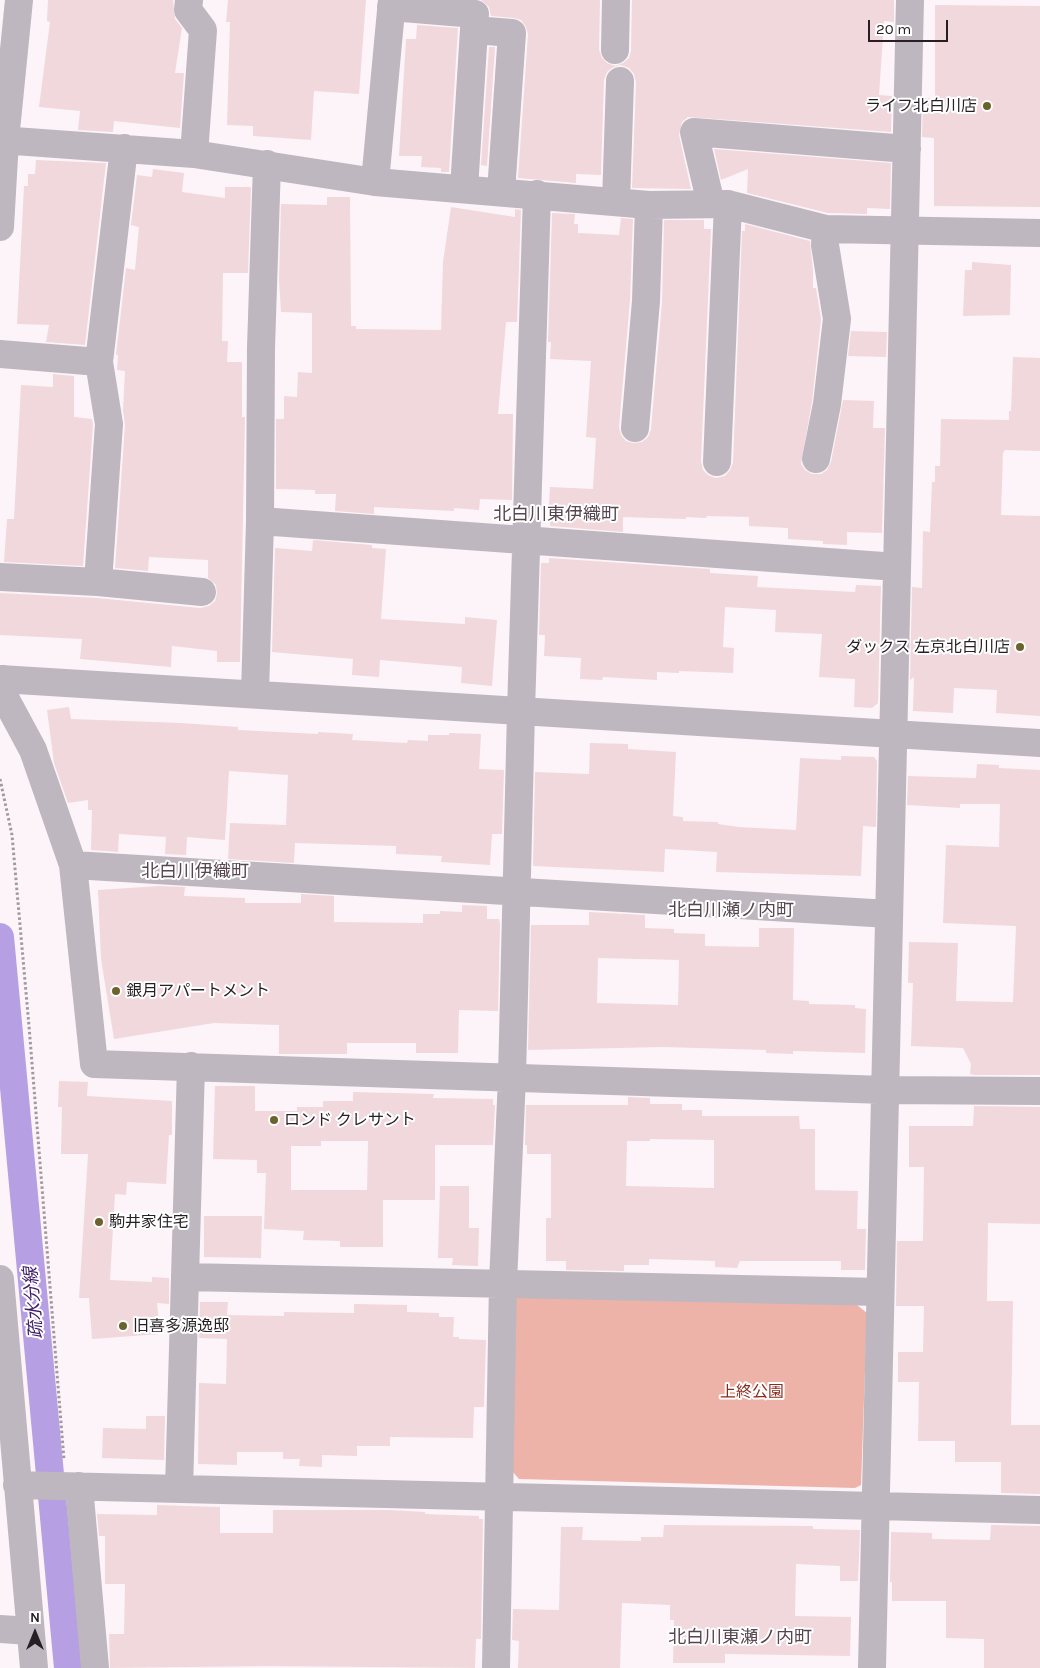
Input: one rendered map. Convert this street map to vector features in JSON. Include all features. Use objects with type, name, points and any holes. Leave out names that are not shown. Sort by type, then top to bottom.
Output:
[{"type":"street","points":[[189,0],[188,10],[203,30],[194,154]]},
{"type":"street","points":[[615,50],[616,0]]},
{"type":"street","points":[[872,1668],[910,0]]},
{"type":"street","points":[[375,182],[392,3],[475,14],[464,189]]},
{"type":"street","points":[[0,228],[3,140],[12,6]]},
{"type":"street","points":[[474,30],[512,33],[501,192]]},
{"type":"street","points":[[616,202],[620,81]]},
{"type":"street","points":[[717,462],[720,204],[694,132],[907,149]]},
{"type":"street","points":[[3,140],[194,154],[375,182],[537,194],[649,205],[720,204],[826,228],[1040,233]]},
{"type":"street","points":[[98,582],[109,424],[99,362],[124,148]]},
{"type":"street","points":[[256,694],[261,348],[267,164]]},
{"type":"street","points":[[496,1668],[504,1283],[512,1076],[537,194]]},
{"type":"street","points":[[635,428],[646,301],[649,205]]},
{"type":"street","points":[[816,459],[827,404],[837,318],[825,246],[826,228]]},
{"type":"street","points":[[0,354],[99,362]]},
{"type":"street","points":[[260,521],[527,538],[897,567]]},
{"type":"street","points":[[0,577],[98,582],[202,592]]},
{"type":"street","points":[[1040,743],[2,679],[4,698],[33,750],[73,864],[94,1064],[512,1076],[885,1090],[1040,1091]]},
{"type":"street","points":[[73,864],[889,914]]},
{"type":"street","points":[[179,1488],[191,1066]]},
{"type":"street","points":[[186,1276],[880,1292]]},
{"type":"street","points":[[0,1279],[4,1400],[17,1484],[34,1668]]},
{"type":"street","points":[[17,1484],[1040,1510]]},
{"type":"street","points":[[72,1486],[95,1668]]},
{"type":"street","points":[[0,1629],[30,1631]]},
{"type":"path","points":[[0,779],[12,835],[72,1486]]},
{"type":"green space","name":"上終公園","points":[[526,1293],[852,1301],[867,1313],[861,1485],[855,1488],[519,1479],[512,1471],[516,1298]]},
{"type":"building","points":[[48,0],[173,0],[175,19],[182,28],[175,73],[184,73],[180,128],[114,121],[113,132],[78,130],[80,111],[39,107],[50,22],[47,21]]},
{"type":"building","points":[[228,0],[366,0],[359,94],[314,91],[311,140],[253,136],[253,126],[227,125],[230,22],[226,22]]},
{"type":"building","points":[[481,0],[600,0],[599,50],[602,58],[607,63],[615,66],[629,58],[631,51],[632,0],[894,0],[894,22],[884,21],[879,95],[892,96],[891,132],[688,117],[682,122],[679,135],[691,189],[632,188],[636,82],[634,74],[629,68],[620,65],[607,72],[604,80],[601,175],[576,174],[576,183],[518,178],[528,34],[521,20],[491,16],[489,7]]},
{"type":"building","name":"ライフ北白川店","points":[[935,5],[1040,6],[1040,207],[934,206],[934,138],[922,137],[923,98],[935,98]]},
{"type":"building","points":[[417,25],[458,28],[449,172],[441,172],[441,168],[421,167],[422,156],[399,156],[406,39],[416,39]]},
{"type":"building","points":[[489,47],[495,47],[487,166],[481,165]]},
{"type":"building","points":[[714,149],[891,163],[890,209],[867,208],[867,214],[828,213],[747,193],[748,169],[721,180]]},
{"type":"building","points":[[36,160],[106,163],[85,345],[46,342],[49,325],[17,324],[24,186],[28,186],[28,174],[35,174]]},
{"type":"building","points":[[153,169],[184,173],[182,192],[225,198],[225,187],[251,187],[248,273],[223,273],[222,341],[228,341],[227,362],[242,362],[242,417],[245,417],[240,662],[217,662],[217,651],[172,646],[171,667],[80,659],[82,639],[0,635],[0,593],[97,598],[200,608],[209,606],[215,601],[217,594],[216,585],[208,578],[208,560],[149,557],[148,571],[115,568],[125,425],[123,410],[125,371],[117,370],[118,355],[116,355],[126,268],[135,270],[139,227],[131,225],[137,175],[152,177]]},
{"type":"building","points":[[327,197],[350,197],[351,326],[356,326],[356,329],[441,330],[443,262],[451,207],[515,217],[515,209],[521,210],[517,322],[506,322],[498,414],[513,414],[512,500],[480,499],[479,510],[454,508],[454,511],[374,507],[374,514],[335,511],[336,494],[315,494],[315,490],[276,489],[276,419],[284,419],[284,396],[297,397],[298,372],[312,373],[312,313],[281,312],[279,280],[281,204],[327,205]]},
{"type":"building","points":[[552,213],[575,214],[574,224],[578,224],[578,233],[619,235],[621,218],[633,219],[630,300],[619,427],[621,435],[626,441],[633,443],[642,442],[648,437],[651,429],[662,302],[664,220],[704,220],[704,229],[711,229],[701,461],[703,470],[708,475],[716,478],[725,476],[733,463],[742,231],[745,231],[745,224],[810,241],[813,288],[816,288],[821,319],[812,402],[801,464],[805,470],[812,474],[821,474],[827,470],[831,462],[843,400],[874,401],[873,428],[885,428],[882,533],[847,532],[847,545],[823,544],[823,541],[788,539],[788,528],[749,526],[749,517],[707,516],[706,518],[686,517],[686,519],[623,517],[623,532],[550,526],[550,521],[548,521],[550,487],[593,489],[596,438],[586,437],[591,361],[550,359],[551,342],[548,342]]},
{"type":"building","points":[[972,262],[1011,265],[1010,315],[963,316],[965,270],[972,270]]},
{"type":"building","points":[[851,331],[887,332],[886,357],[848,356]]},
{"type":"building","points":[[1013,357],[1040,358],[1040,451],[1005,450],[1003,453],[1001,515],[1040,516],[1040,716],[996,713],[997,690],[954,688],[953,713],[913,711],[914,677],[910,680],[912,587],[922,588],[923,531],[930,532],[932,482],[935,482],[935,466],[940,466],[941,419],[1009,420]]},
{"type":"building","points":[[53,374],[74,376],[74,417],[92,419],[93,425],[83,566],[4,562],[7,519],[14,519],[21,385],[53,387]]},
{"type":"building","points":[[313,540],[372,545],[372,548],[386,549],[381,619],[465,624],[465,617],[497,620],[492,686],[461,683],[462,667],[380,660],[379,677],[352,675],[353,659],[272,652],[275,548],[312,551]]},
{"type":"building","points":[[549,558],[710,569],[710,573],[758,576],[757,587],[855,592],[856,585],[881,586],[878,703],[872,708],[854,707],[855,679],[819,677],[822,634],[775,632],[776,610],[725,607],[723,647],[734,648],[733,673],[679,671],[679,673],[657,672],[657,680],[603,677],[602,680],[580,679],[581,658],[544,656],[545,635],[539,635],[541,563],[549,563]]},
{"type":"building","points":[[69,707],[71,719],[181,723],[238,727],[238,730],[353,734],[352,740],[407,743],[408,740],[428,741],[428,735],[449,735],[449,733],[481,734],[479,769],[504,770],[502,834],[492,834],[490,865],[441,862],[442,856],[396,854],[396,846],[295,843],[294,863],[228,859],[230,823],[286,825],[288,775],[229,771],[225,840],[187,837],[186,855],[165,854],[166,837],[119,834],[118,852],[91,850],[92,810],[88,810],[88,800],[68,803],[54,763],[47,710]]},
{"type":"building","points":[[590,743],[628,744],[628,749],[676,752],[673,816],[683,817],[683,821],[718,822],[718,824],[739,827],[796,830],[800,758],[841,760],[841,756],[874,757],[877,761],[876,827],[863,826],[861,876],[716,872],[717,852],[665,849],[664,872],[533,866],[535,772],[589,774]]},
{"type":"building","points":[[977,764],[999,765],[999,768],[1040,770],[1040,1075],[974,1075],[970,1074],[971,1064],[963,1048],[911,1046],[913,983],[908,983],[909,942],[958,943],[956,1001],[1013,1002],[1016,926],[943,923],[946,845],[999,847],[1000,804],[960,804],[960,808],[907,805],[908,776],[976,778]]},
{"type":"building","points":[[159,886],[185,887],[184,896],[245,898],[245,903],[301,903],[301,894],[334,896],[334,922],[423,923],[423,914],[440,914],[440,911],[462,912],[462,905],[487,906],[487,919],[499,919],[500,924],[498,1011],[459,1010],[458,1053],[416,1053],[416,1043],[347,1043],[347,1054],[279,1054],[279,1025],[214,1023],[114,1039],[101,959],[98,890]]},
{"type":"building","points":[[589,912],[645,915],[645,928],[674,929],[674,933],[705,934],[705,946],[759,947],[759,928],[794,928],[793,1000],[809,1001],[809,1004],[855,1005],[855,1008],[866,1009],[865,1053],[793,1051],[793,1054],[766,1053],[766,1050],[663,1047],[528,1050],[531,925],[589,925]],"holes":[[[598,958],[679,960],[678,1005],[597,1003]]]},
{"type":"building","points":[[59,1081],[88,1082],[87,1096],[172,1101],[172,1135],[169,1135],[166,1184],[127,1182],[126,1195],[115,1194],[110,1280],[152,1282],[152,1277],[169,1278],[169,1304],[157,1303],[160,1334],[92,1339],[89,1298],[79,1298],[88,1154],[61,1154],[62,1107],[58,1107]]},
{"type":"building","points":[[215,1086],[255,1086],[255,1111],[297,1111],[297,1107],[323,1107],[323,1101],[353,1101],[353,1092],[434,1094],[433,1098],[493,1099],[493,1105],[495,1105],[493,1145],[435,1145],[435,1200],[383,1200],[383,1247],[340,1247],[340,1241],[303,1240],[304,1231],[264,1229],[266,1173],[257,1173],[257,1160],[213,1159]],"holes":[[[321,1141],[368,1141],[367,1190],[291,1190],[291,1146],[321,1146]]]},
{"type":"building","points":[[628,1097],[650,1098],[650,1104],[682,1104],[682,1110],[702,1110],[702,1116],[799,1116],[800,1129],[815,1129],[815,1190],[858,1191],[857,1229],[866,1229],[865,1270],[841,1270],[841,1261],[740,1261],[737,1268],[715,1267],[715,1261],[649,1259],[649,1265],[624,1265],[624,1271],[566,1270],[566,1261],[546,1261],[546,1218],[551,1218],[551,1154],[527,1154],[527,1145],[525,1145],[526,1105],[628,1105]],"holes":[[[650,1139],[714,1140],[714,1188],[626,1186],[627,1141],[650,1141]]]},
{"type":"building","points":[[974,1106],[1040,1107],[1040,1224],[988,1223],[987,1301],[1013,1301],[1011,1425],[1040,1425],[1040,1494],[1001,1493],[1001,1462],[955,1462],[955,1441],[918,1441],[919,1382],[898,1382],[898,1352],[923,1352],[924,1306],[896,1306],[897,1241],[923,1241],[924,1167],[909,1167],[909,1126],[973,1126]]},
{"type":"building","points":[[440,1186],[469,1186],[469,1228],[479,1228],[478,1266],[452,1265],[453,1258],[438,1258]]},
{"type":"building","points":[[204,1216],[262,1216],[261,1258],[204,1257]]},
{"type":"building","points":[[200,1302],[228,1302],[227,1315],[284,1316],[284,1312],[354,1313],[354,1304],[407,1305],[407,1312],[439,1313],[439,1317],[454,1317],[453,1337],[486,1340],[484,1407],[474,1407],[473,1438],[390,1437],[390,1446],[357,1446],[357,1456],[322,1455],[322,1467],[299,1466],[300,1459],[283,1459],[283,1452],[237,1452],[237,1465],[198,1464],[199,1383],[226,1384],[227,1339],[199,1338]]},
{"type":"building","points":[[146,1416],[165,1416],[164,1460],[102,1458],[103,1428],[146,1429]]},
{"type":"building","points":[[157,1505],[220,1507],[220,1533],[273,1533],[273,1510],[390,1510],[425,1512],[425,1514],[479,1516],[479,1519],[483,1519],[481,1639],[476,1639],[475,1668],[268,1666],[110,1668],[109,1634],[124,1634],[125,1584],[105,1584],[105,1536],[99,1536],[97,1514],[157,1515]]},
{"type":"building","points":[[664,1525],[813,1526],[813,1529],[860,1530],[858,1581],[840,1581],[840,1566],[796,1564],[795,1616],[851,1617],[850,1656],[725,1654],[725,1663],[673,1663],[674,1620],[670,1620],[670,1605],[622,1603],[620,1668],[518,1668],[519,1641],[512,1640],[513,1609],[559,1610],[561,1527],[583,1527],[582,1540],[641,1541],[641,1537],[663,1537]]},
{"type":"building","points":[[991,1525],[1040,1526],[1040,1668],[984,1668],[984,1639],[946,1638],[946,1601],[892,1601],[892,1582],[890,1582],[891,1532],[932,1533],[932,1539],[990,1540]]},
{"type":"waterway","name":"疏水分線","points":[[0,937],[68,1668]]},
{"type":"place","name":"ライフ北白川店","points":[[987,106]]},
{"type":"place","name":"ダックス 左京北白川店","points":[[1020,647]]},
{"type":"place","name":"銀月アパートメント","points":[[116,991]]},
{"type":"place","name":"ロンド クレサント","points":[[274,1120]]},
{"type":"place","name":"駒井家住宅","points":[[99,1222]]},
{"type":"place","name":"旧喜多源逸邸","points":[[123,1326]]},
{"type":"district","name":"北白川東伊織町","points":[[556,515]]},
{"type":"district","name":"北白川伊織町","points":[[195,872]]},
{"type":"district","name":"北白川瀬ノ内町","points":[[731,911]]},
{"type":"district","name":"北白川東瀬ノ内町","points":[[740,1638]]}]
